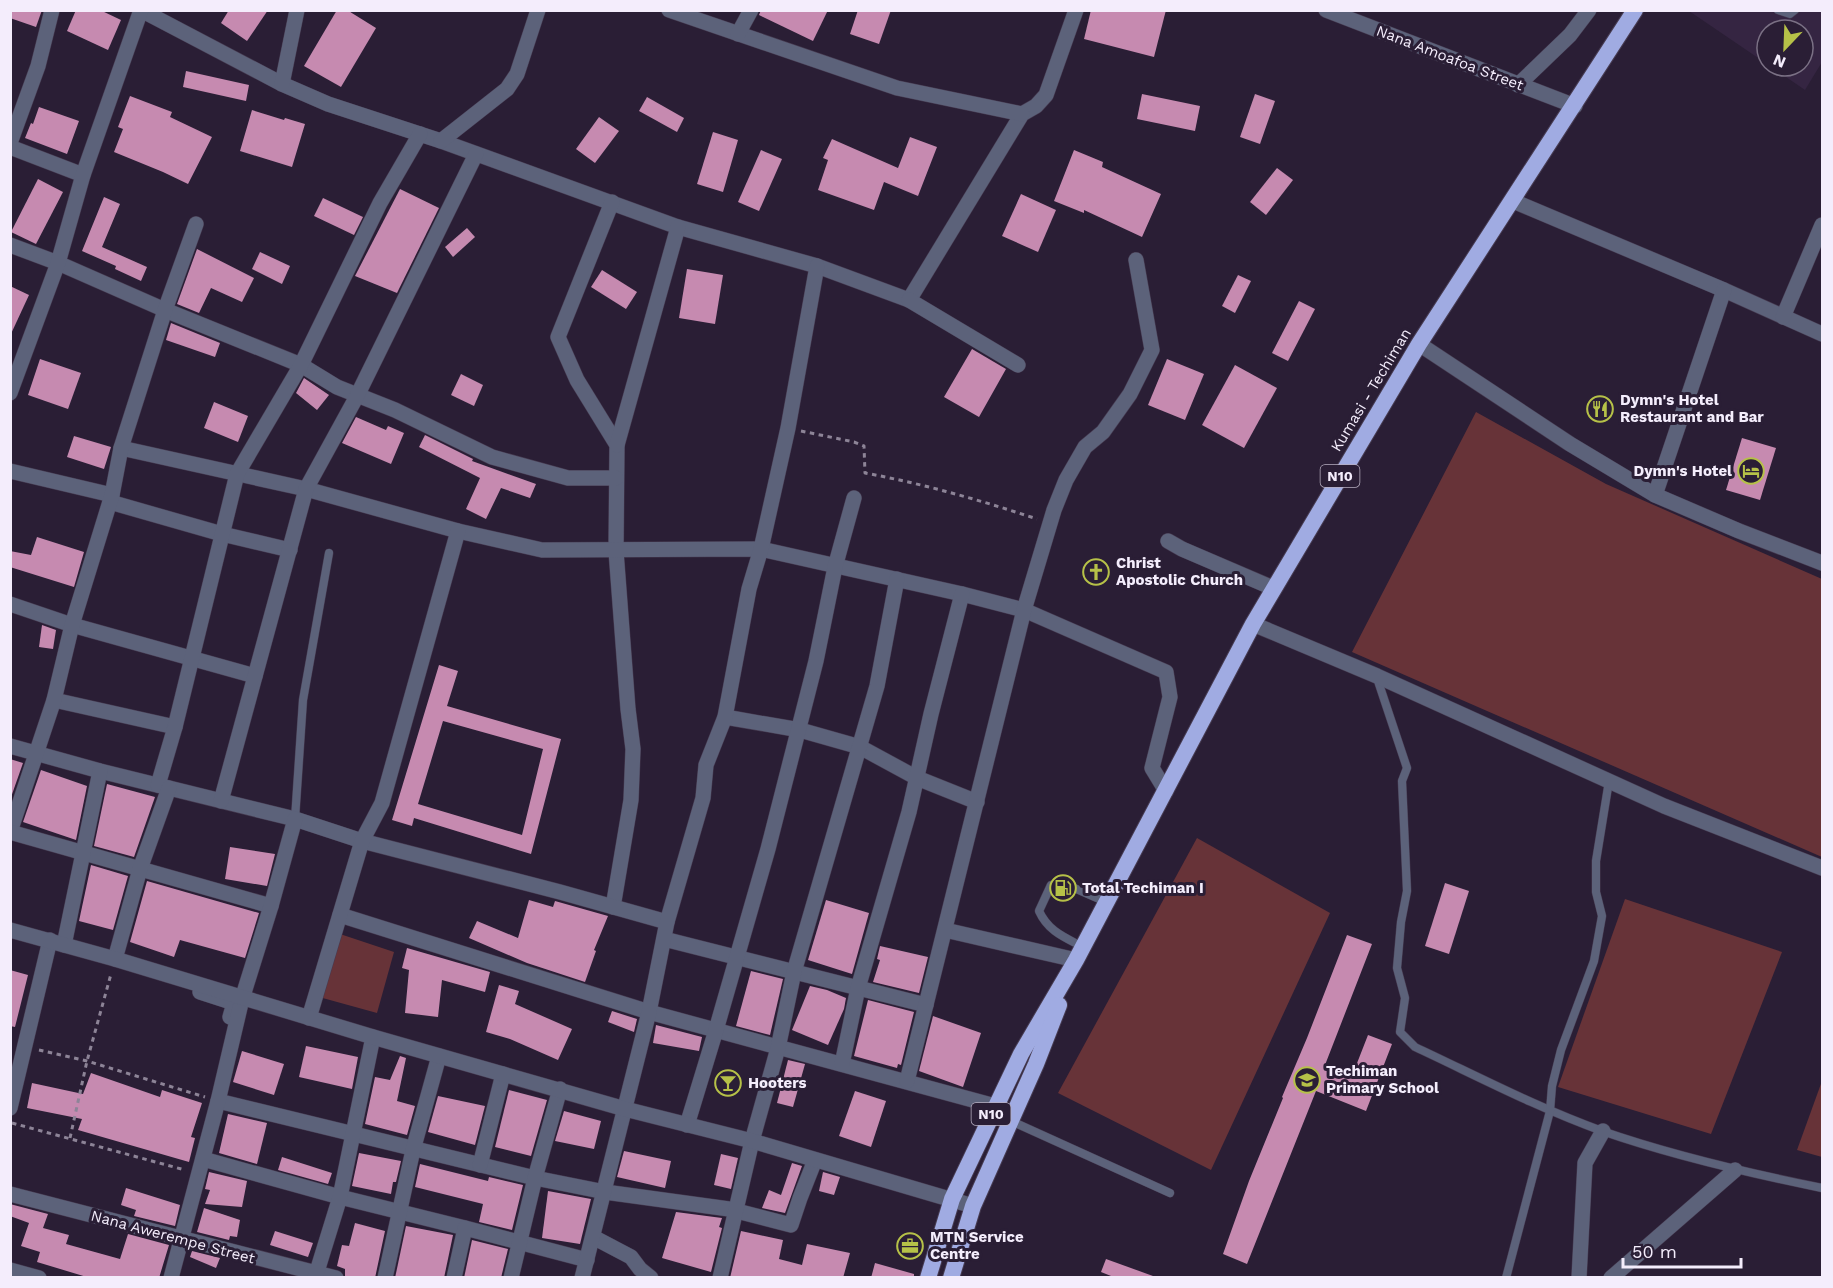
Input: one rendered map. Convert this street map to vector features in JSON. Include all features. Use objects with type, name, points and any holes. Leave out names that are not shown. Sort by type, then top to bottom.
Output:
[{"type":"highway","name":"Kumasi - Techiman","points":[[1079,953],[1273,588],[1419,344],[1635,10]]},
{"type":"highway","name":"N10","points":[[928,1278],[952,1199],[995,1106],[1020,1054],[1079,953]]},
{"type":"highway","name":"N10","points":[[951,1278],[973,1206],[1036,1064],[1079,953]]},
{"type":"street","points":[[52,10],[38,66],[10,145],[83,175]]},
{"type":"street","points":[[10,393],[58,262],[83,175],[141,10],[282,84],[328,104],[441,141],[678,227],[817,266],[909,300],[1017,366]]},
{"type":"street","points":[[282,84],[297,10]]},
{"type":"street","points":[[441,141],[507,89],[517,74],[538,10]]},
{"type":"street","points":[[669,10],[897,88],[1022,114]]},
{"type":"street","points":[[738,34],[751,10]]},
{"type":"street","points":[[909,300],[1022,114],[1036,106],[1046,95],[1076,10]]},
{"type":"street","name":"Nana Amoafoa Street","points":[[1326,10],[1575,106]]},
{"type":"street","points":[[1518,85],[1570,35],[1589,10]]},
{"type":"street","points":[[115,959],[164,787],[175,726],[237,474],[301,365],[380,203],[420,134]]},
{"type":"street","points":[[221,801],[306,489],[357,396],[476,154]]},
{"type":"street","points":[[1513,201],[1822,334]]},
{"type":"street","points":[[612,202],[558,337],[577,380],[617,445]]},
{"type":"street","points":[[196,224],[165,310],[121,448],[111,498],[72,625],[54,700],[10,832],[271,906]]},
{"type":"street","points":[[1783,317],[1822,225]]},
{"type":"street","points":[[613,907],[632,800],[633,749],[616,551],[617,445],[678,227]]},
{"type":"street","points":[[10,246],[58,262],[165,310],[301,365],[357,396],[395,410],[492,457],[568,478],[616,478]]},
{"type":"street","points":[[907,1081],[1024,610],[1050,523],[1066,480],[1085,447],[1103,432],[1130,393],[1152,350],[1136,260]]},
{"type":"street","points":[[582,1278],[649,1011],[668,922],[703,798],[706,765],[725,717],[749,589],[761,549],[788,428],[817,266]]},
{"type":"street","points":[[1655,495],[1724,290]]},
{"type":"street","points":[[1419,344],[1570,444],[1655,495],[1739,531],[1822,562]]},
{"type":"street","points":[[121,448],[306,489],[458,531],[542,550],[761,549],[1024,610],[1166,672],[1170,697],[1152,768],[1166,791]]},
{"type":"street","points":[[10,471],[111,498],[222,534],[290,550]]},
{"type":"street","points":[[687,1125],[737,958],[799,731],[835,567],[854,498]]},
{"type":"street","points":[[309,1018],[362,841],[382,803],[458,531]]},
{"type":"street","points":[[1168,541],[1273,588]]},
{"type":"street","points":[[720,1278],[752,1141],[778,1048],[794,972],[877,686],[897,579]]},
{"type":"street","points":[[842,1064],[858,988],[909,812],[962,594]]},
{"type":"street","points":[[10,604],[72,625],[255,676]]},
{"type":"street","points":[[1253,624],[1377,676],[1664,806],[1822,868]]},
{"type":"street","points":[[54,700],[175,726]]},
{"type":"street","points":[[725,717],[799,731],[860,747],[917,778],[977,802]]},
{"type":"street","points":[[10,746],[100,771],[295,819],[362,841],[668,922]]},
{"type":"street","points":[[10,1108],[25,1047],[83,853],[100,771]]},
{"type":"street","points":[[215,1100],[295,819]]},
{"type":"street","points":[[340,915],[649,1011],[995,1106]]},
{"type":"street","points":[[10,930],[439,1056],[625,1109],[752,1141],[973,1206]]},
{"type":"street","points":[[945,930],[1079,953]]},
{"type":"street","points":[[664,939],[926,1005]]},
{"type":"street","points":[[138,974],[234,1003],[201,1166],[171,1278]]},
{"type":"street","points":[[315,1276],[340,1197],[373,1037]]},
{"type":"street","points":[[385,1278],[413,1150],[439,1056]]},
{"type":"street","points":[[480,1165],[503,1074]]},
{"type":"street","points":[[511,1278],[518,1242],[560,1089]]},
{"type":"street","points":[[215,1100],[535,1178],[604,1192],[729,1209],[791,1225],[816,1160]]},
{"type":"street","points":[[1579,1278],[1585,1163],[1603,1131]]},
{"type":"street","points":[[201,1166],[340,1197],[587,1260]]},
{"type":"street","points":[[1611,1278],[1735,1170]]},
{"type":"street","name":"Nana Awerempe Street","points":[[10,1194],[315,1276],[336,1278]]},
{"type":"street","points":[[454,1278],[465,1228]]},
{"type":"street","points":[[593,1237],[631,1257],[651,1278]]},
{"type":"street","points":[[10,1270],[39,1278]]},
{"type":"lane","points":[[1778,10],[1790,14],[1795,10]]},
{"type":"lane","points":[[295,819],[303,700],[329,553]]},
{"type":"lane","points":[[1377,676],[1407,768],[1402,781],[1407,891],[1401,922],[1397,968],[1405,998],[1400,1032],[1415,1047],[1550,1111],[1603,1131],[1735,1170],[1822,1188]]},
{"type":"lane","points":[[1506,1278],[1550,1111],[1552,1086],[1561,1050],[1594,961],[1602,916],[1596,892],[1596,861],[1609,781]]},
{"type":"lane","points":[[1079,953],[1047,926],[1039,911],[1051,885],[1065,884],[1106,902]]},
{"type":"lane","points":[[1011,1121],[1170,1192]]},
{"type":"path","points":[[788,428],[864,446],[865,473],[909,481],[1050,523]]},
{"type":"path","points":[[70,1138],[87,1061],[115,959]]},
{"type":"path","points":[[25,1047],[87,1061],[215,1100]]},
{"type":"path","points":[[10,1122],[70,1138],[201,1166]]},
{"type":"shaded area","points":[[1689,11],[1822,11],[1822,62],[1815,74],[1815,18],[1755,18],[1755,56]]},
{"type":"shaded area","points":[[1788,78],[1812,78],[1805,90]]},
{"type":"shaded area","points":[[1476,412],[1606,484],[1822,579],[1822,857],[1352,652]]},
{"type":"shaded area","points":[[1197,838],[1330,913],[1211,1170],[1058,1093]]},
{"type":"shaded area","points":[[1625,899],[1782,952],[1711,1134],[1558,1087]]},
{"type":"shaded area","points":[[340,934],[394,952],[377,1013],[319,997]]},
{"type":"shaded area","points":[[1822,1081],[1822,1157],[1797,1150]]},
{"type":"building","points":[[10,10],[42,10],[36,27],[10,18]]},
{"type":"building","points":[[76,10],[100,10],[121,20],[108,50],[67,31]]},
{"type":"building","points":[[229,10],[268,10],[247,41],[221,23]]},
{"type":"building","points":[[337,10],[347,10],[376,28],[341,87],[304,66]]},
{"type":"building","points":[[761,10],[828,10],[813,41],[759,15]]},
{"type":"building","points":[[858,10],[891,10],[879,44],[850,34]]},
{"type":"building","points":[[1091,10],[1166,10],[1154,57],[1084,39]]},
{"type":"building","points":[[186,71],[249,85],[246,101],[183,87]]},
{"type":"building","points":[[1142,94],[1200,106],[1195,131],[1137,119]]},
{"type":"building","points":[[1255,94],[1275,101],[1260,144],[1240,137]]},
{"type":"building","points":[[130,96],[172,112],[170,117],[212,137],[188,184],[114,152],[123,129],[118,127]]},
{"type":"building","points":[[647,97],[684,118],[677,132],[639,111]]},
{"type":"building","points":[[39,107],[79,121],[67,154],[25,138]]},
{"type":"building","points":[[252,110],[305,124],[292,167],[240,151]]},
{"type":"building","points":[[599,117],[619,131],[595,163],[576,149]]},
{"type":"building","points":[[713,132],[738,140],[723,192],[697,184]]},
{"type":"building","points":[[910,137],[937,147],[918,196],[884,182],[874,210],[818,190],[828,160],[823,158],[832,139],[898,168]]},
{"type":"building","points":[[761,150],[782,159],[759,211],[738,202]]},
{"type":"building","points":[[1074,150],[1103,162],[1102,167],[1161,194],[1142,237],[1084,210],[1084,213],[1054,201]]},
{"type":"building","points":[[1277,168],[1293,180],[1266,215],[1250,202]]},
{"type":"building","points":[[38,179],[63,192],[36,244],[11,232]]},
{"type":"building","points":[[400,189],[439,208],[397,293],[355,276]]},
{"type":"building","points":[[1021,194],[1056,210],[1038,252],[1002,236]]},
{"type":"building","points":[[104,197],[120,204],[102,247],[147,267],[141,281],[115,269],[116,266],[82,251]]},
{"type":"building","points":[[323,198],[363,217],[354,235],[314,216]]},
{"type":"building","points":[[467,228],[475,237],[453,257],[445,247]]},
{"type":"building","points":[[197,249],[254,278],[242,302],[211,288],[199,313],[177,304]]},
{"type":"building","points":[[260,252],[290,266],[282,284],[252,269]]},
{"type":"building","points":[[687,269],[723,275],[715,324],[679,318]]},
{"type":"building","points":[[602,270],[637,292],[626,309],[591,287]]},
{"type":"building","points":[[1238,275],[1251,281],[1235,313],[1222,306]]},
{"type":"building","points":[[10,286],[29,295],[10,336]]},
{"type":"building","points":[[1299,301],[1315,309],[1288,361],[1272,353]]},
{"type":"building","points":[[171,323],[220,343],[215,357],[166,340]]},
{"type":"building","points":[[972,349],[1006,369],[979,417],[944,397]]},
{"type":"building","points":[[40,359],[81,373],[68,409],[28,395]]},
{"type":"building","points":[[1167,359],[1204,374],[1185,420],[1148,405]]},
{"type":"building","points":[[1235,365],[1277,388],[1244,448],[1202,425]]},
{"type":"building","points":[[461,374],[483,385],[474,406],[451,395]]},
{"type":"building","points":[[304,378],[329,395],[317,410],[296,393]]},
{"type":"building","points":[[214,402],[248,416],[238,442],[204,428]]},
{"type":"building","points":[[356,417],[386,430],[388,426],[404,433],[391,464],[342,443]]},
{"type":"building","points":[[425,435],[473,459],[472,461],[536,484],[530,498],[501,488],[486,519],[466,509],[480,478],[419,447]]},
{"type":"building","points":[[74,436],[111,447],[104,469],[67,457]]},
{"type":"building","points":[[1742,438],[1776,448],[1760,500],[1726,490]]},
{"type":"building","points":[[37,537],[84,552],[74,587],[10,567],[10,551],[31,555]]},
{"type":"building","points":[[42,625],[56,630],[53,649],[39,647]]},
{"type":"building","points":[[439,665],[458,671],[447,706],[561,739],[531,854],[414,818],[412,826],[392,820]],"holes":[[[443,721],[543,749],[522,835],[418,804]]]},
{"type":"building","points":[[10,759],[23,763],[10,800]]},
{"type":"building","points":[[41,770],[87,786],[76,840],[23,822]]},
{"type":"building","points":[[107,784],[155,797],[134,857],[94,846]]},
{"type":"building","points":[[230,847],[275,854],[267,886],[225,879]]},
{"type":"building","points":[[91,865],[128,876],[113,930],[79,921]]},
{"type":"building","points":[[147,881],[259,913],[245,958],[180,940],[174,957],[130,942]]},
{"type":"building","points":[[1445,883],[1469,891],[1449,954],[1425,946]]},
{"type":"building","points":[[529,900],[553,907],[555,901],[608,916],[594,950],[596,951],[585,982],[527,963],[469,938],[477,921],[518,938]]},
{"type":"building","points":[[826,900],[869,913],[852,974],[808,960]]},
{"type":"building","points":[[1347,935],[1372,944],[1325,1065],[1352,1076],[1368,1035],[1392,1044],[1366,1111],[1316,1091],[1247,1264],[1223,1254],[1249,1181]]},
{"type":"building","points":[[880,946],[928,957],[919,993],[873,982],[880,960],[877,959]]},
{"type":"building","points":[[407,948],[490,972],[485,992],[442,980],[438,1017],[405,1013],[409,970],[402,968]]},
{"type":"building","points":[[10,970],[28,975],[15,1027],[10,1026]]},
{"type":"building","points":[[751,971],[783,979],[770,1035],[736,1026]]},
{"type":"building","points":[[499,985],[519,991],[515,1004],[572,1029],[558,1060],[510,1039],[486,1032]]},
{"type":"building","points":[[810,986],[846,998],[844,1009],[828,1045],[792,1030]]},
{"type":"building","points":[[868,1000],[914,1012],[901,1065],[898,1064],[897,1068],[854,1056]]},
{"type":"building","points":[[612,1011],[637,1019],[634,1032],[608,1022]]},
{"type":"building","points":[[933,1016],[981,1033],[963,1087],[919,1071]]},
{"type":"building","points":[[656,1025],[702,1037],[699,1051],[653,1043]]},
{"type":"building","points":[[306,1046],[358,1057],[352,1089],[299,1077]]},
{"type":"building","points":[[242,1051],[284,1064],[274,1095],[233,1082]]},
{"type":"building","points":[[400,1056],[406,1058],[397,1101],[415,1106],[407,1135],[365,1124],[375,1077],[390,1080]]},
{"type":"building","points":[[788,1060],[805,1064],[793,1107],[777,1103]]},
{"type":"building","points":[[91,1073],[160,1097],[162,1090],[202,1103],[191,1137],[195,1138],[189,1162],[78,1130],[82,1119],[27,1108],[32,1083],[83,1094]]},
{"type":"building","points":[[509,1090],[547,1100],[531,1156],[495,1147]]},
{"type":"building","points":[[855,1091],[886,1101],[871,1147],[839,1136]]},
{"type":"building","points":[[438,1096],[485,1106],[475,1145],[428,1132]]},
{"type":"building","points":[[564,1111],[601,1121],[594,1149],[555,1141]]},
{"type":"building","points":[[228,1114],[267,1123],[257,1164],[219,1153]]},
{"type":"building","points":[[624,1151],[671,1161],[665,1188],[617,1177]]},
{"type":"building","points":[[359,1153],[401,1161],[391,1194],[352,1186]]},
{"type":"building","points":[[721,1154],[738,1158],[731,1189],[714,1185]]},
{"type":"building","points":[[282,1157],[332,1173],[328,1184],[278,1170]]},
{"type":"building","points":[[792,1163],[802,1166],[785,1213],[762,1208],[769,1190],[781,1195]]},
{"type":"building","points":[[420,1164],[488,1181],[489,1177],[523,1185],[512,1230],[479,1222],[483,1204],[415,1187]]},
{"type":"building","points":[[209,1172],[247,1181],[242,1207],[205,1204],[210,1190],[205,1189]]},
{"type":"building","points":[[823,1172],[840,1177],[834,1195],[819,1191]]},
{"type":"building","points":[[126,1188],[180,1205],[175,1226],[134,1216],[136,1210],[121,1205]]},
{"type":"building","points":[[548,1191],[591,1199],[580,1244],[542,1238]]},
{"type":"building","points":[[10,1204],[48,1214],[43,1228],[69,1235],[66,1244],[120,1259],[128,1234],[169,1245],[159,1278],[90,1278],[37,1262],[40,1252],[21,1246],[29,1223],[10,1216]]},
{"type":"building","points":[[204,1208],[240,1220],[237,1237],[230,1236],[229,1240],[197,1232]]},
{"type":"building","points":[[676,1212],[722,1218],[719,1227],[722,1228],[711,1272],[662,1258]]},
{"type":"building","points":[[355,1223],[385,1231],[375,1278],[345,1278],[345,1269],[337,1266],[342,1245],[349,1246]]},
{"type":"building","points":[[406,1226],[453,1235],[444,1278],[395,1278]]},
{"type":"building","points":[[275,1231],[313,1243],[308,1257],[270,1245]]},
{"type":"building","points":[[741,1231],[783,1240],[779,1259],[802,1265],[807,1244],[850,1253],[843,1278],[730,1278]]},
{"type":"building","points":[[472,1240],[508,1249],[501,1278],[464,1278]]},
{"type":"building","points":[[192,1251],[220,1258],[216,1268],[190,1257]]},
{"type":"building","points":[[1106,1259],[1153,1276],[1153,1278],[1116,1278],[1101,1272]]},
{"type":"building","points":[[875,1263],[914,1274],[914,1278],[871,1278]]},
{"type":"place","name":"Dymn's Hotel Restaurant and Bar","points":[[1600,409]]},
{"type":"place","name":"Dymn's Hotel","points":[[1751,471]]},
{"type":"place","name":"Christ Apostolic Church","points":[[1096,572]]},
{"type":"place","name":"Total Techiman I","points":[[1063,888]]},
{"type":"place","name":"Techiman Primary School","points":[[1307,1080]]},
{"type":"place","name":"Hooters","points":[[728,1083]]},
{"type":"place","name":"MTN Service Centre","points":[[910,1246]]}]
